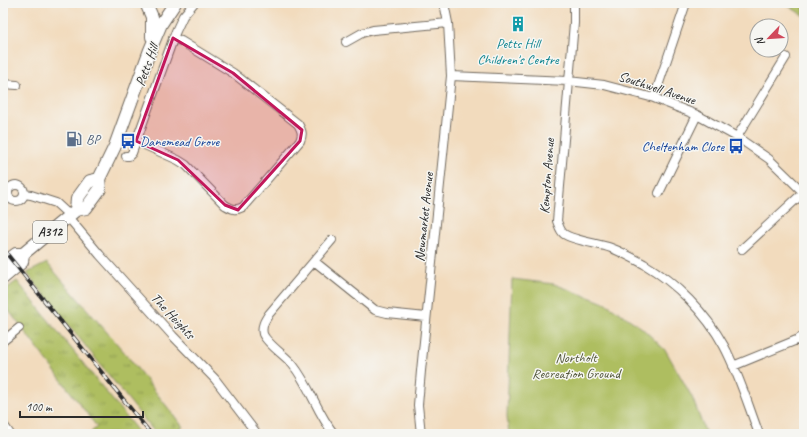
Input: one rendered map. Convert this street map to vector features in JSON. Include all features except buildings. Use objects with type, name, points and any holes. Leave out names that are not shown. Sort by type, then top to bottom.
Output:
[{"type":"main road","name":"Petts Hill","points":[[146,3],[152,17],[153,26],[150,50]]},
{"type":"main road","name":"Petts Hill","points":[[23,254],[71,214],[86,208],[100,189],[99,179],[115,146],[150,50],[161,24],[175,3]]},
{"type":"main road","name":"A312","points":[[3,264],[16,254],[23,254],[22,262],[3,278]]},
{"type":"street","name":"Petts Hill","points":[[126,156],[130,156],[132,153],[173,38],[183,16],[194,3]]},
{"type":"street","name":"Newmarket Avenue","points":[[421,434],[418,405],[451,76],[448,23],[444,3]]},
{"type":"street","points":[[568,81],[574,22],[574,3]]},
{"type":"street","points":[[654,98],[686,3]]},
{"type":"street","points":[[346,42],[362,33],[373,30],[448,23]]},
{"type":"street","points":[[136,141],[186,165],[225,205],[232,210],[238,210],[243,207],[300,141],[302,130],[298,124],[233,72],[181,40],[173,38]]},
{"type":"street","points":[[737,137],[786,58]]},
{"type":"street","name":"Southwell Avenue","points":[[451,76],[568,81],[604,85],[654,98],[697,115],[737,137],[769,159],[804,193]]},
{"type":"street","name":"Kempton Avenue","points":[[568,81],[557,221],[559,228],[565,234],[572,237],[611,248],[660,275],[676,288],[702,315],[724,346],[733,366]]},
{"type":"street","points":[[3,84],[17,85]]},
{"type":"street","points":[[659,193],[697,115]]},
{"type":"street","points":[[742,249],[804,193]]},
{"type":"street","name":"The Heights","points":[[24,194],[31,194],[56,203],[71,214],[100,256],[215,379],[257,434]]},
{"type":"street","points":[[332,240],[269,314],[262,326],[264,335],[267,339],[293,365],[323,418],[334,434]]},
{"type":"street","points":[[314,261],[375,310],[387,313],[426,317]]},
{"type":"street","points":[[3,341],[19,328]]},
{"type":"street","points":[[759,434],[733,366],[802,338],[804,347]]},
{"type":"street","points":[[3,424],[10,434]]},
{"type":"highlighted area","points":[[173,38],[233,73],[302,130],[300,141],[238,210],[225,205],[178,160],[136,141]]},
{"type":"green space","points":[[784,3],[804,3],[804,16]]},
{"type":"green space","points":[[47,263],[125,353],[183,427],[170,434],[156,434],[27,273]]},
{"type":"green space","name":"Northolt Recreation Ground","points":[[512,279],[554,284],[607,304],[642,328],[666,351],[692,397],[706,434],[509,434],[507,416]]},
{"type":"green space","points":[[17,281],[140,434],[93,434],[91,432],[97,427],[3,303],[3,291]]},
{"type":"railway","points":[[3,249],[151,434]]},
{"type":"place","name":"Petts Hill Children's Centre","points":[[518,24]]},
{"type":"place","name":"BP","points":[[74,139]]},
{"type":"place","name":"Danemead Grove","points":[[128,141]]},
{"type":"place","name":"Cheltenham Close","points":[[736,146]]}]
